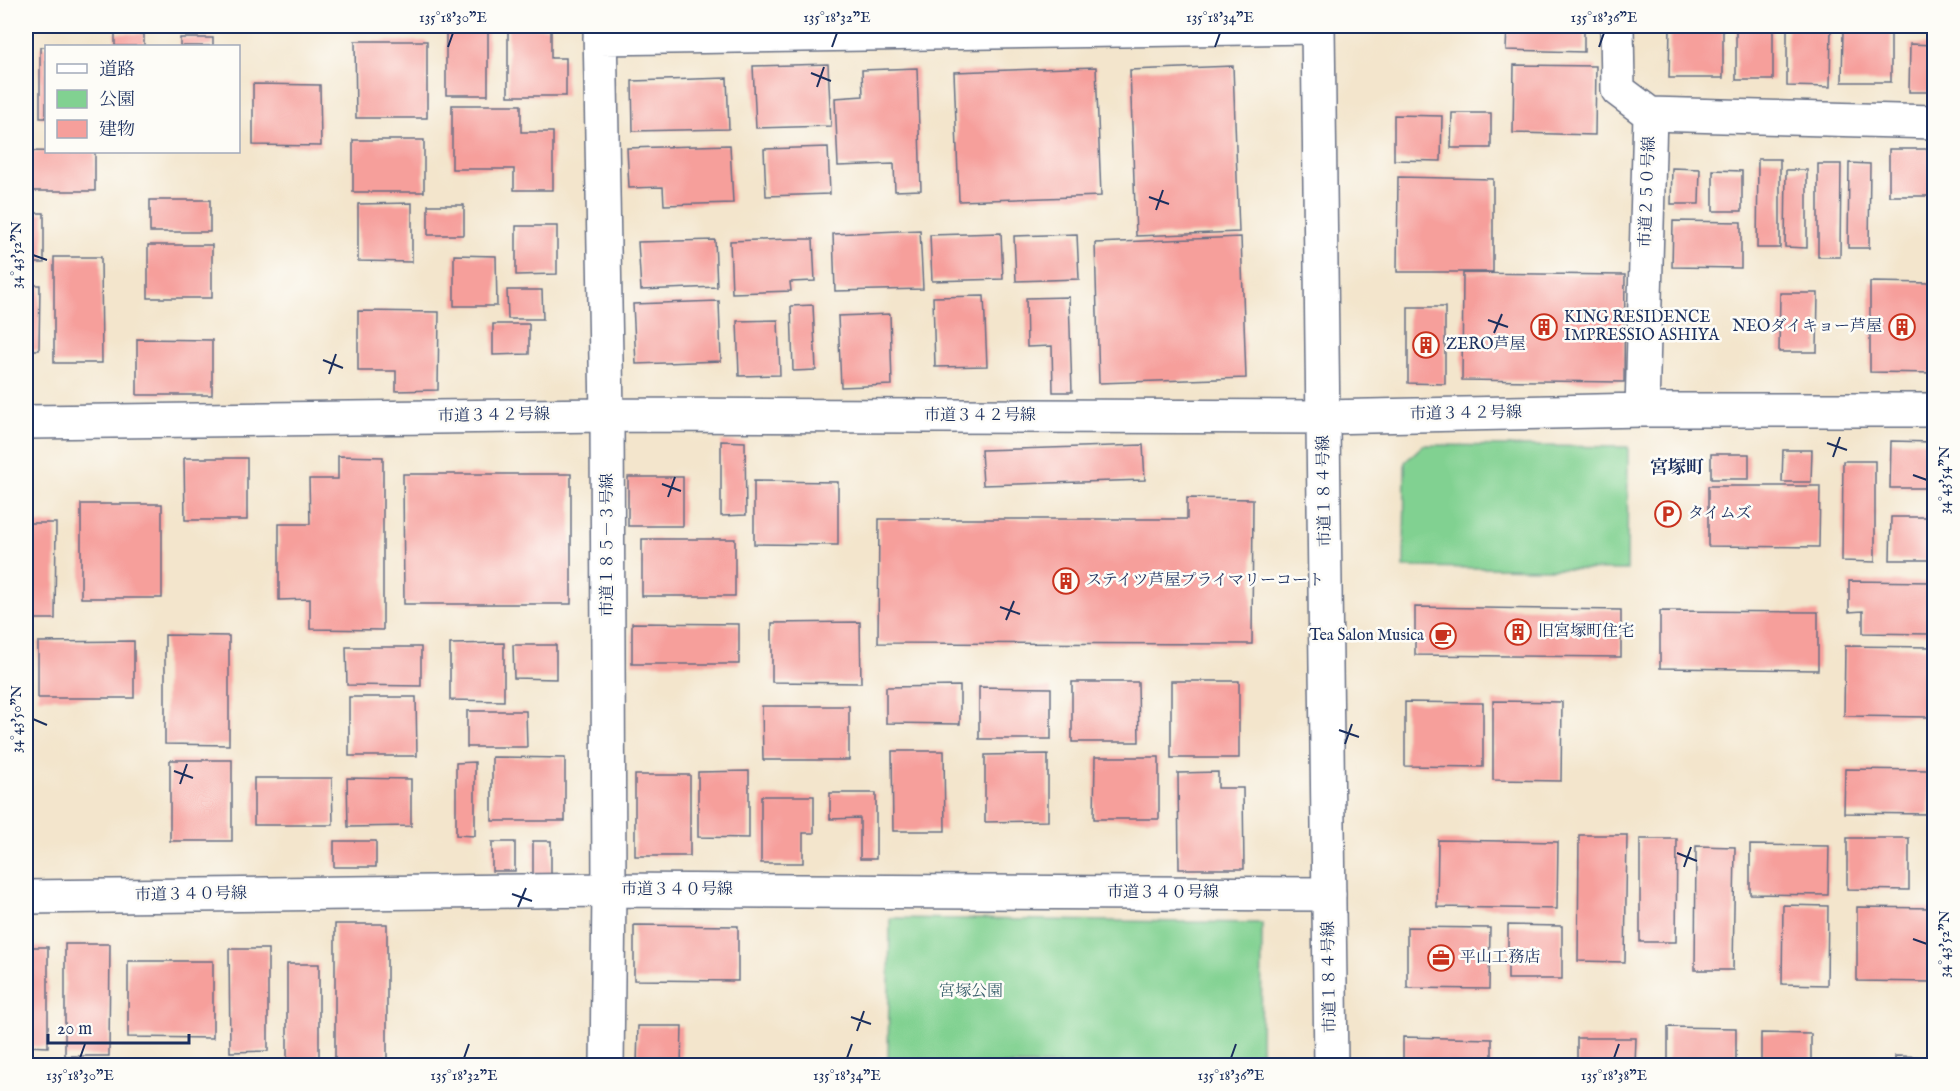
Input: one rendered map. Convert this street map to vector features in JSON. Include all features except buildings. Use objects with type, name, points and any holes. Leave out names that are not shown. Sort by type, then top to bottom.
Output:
[{"type":"street","points":[[600,32],[1318,26]]},
{"type":"street","name":"市道１８４号線","points":[[1318,26],[1331,1065]]},
{"type":"street","points":[[1617,26],[1617,90],[1650,114]]},
{"type":"street","name":"市道１８５－３号線","points":[[600,32],[607,415],[609,890],[607,1065]]},
{"type":"street","name":"市道２５０号線","points":[[1642,410],[1650,114],[1935,122]]},
{"type":"street","name":"市道３４２号線","points":[[26,422],[607,415],[1324,417],[1642,410],[1935,410]]},
{"type":"street","name":"市道３４０号線","points":[[26,897],[609,890],[1329,894]]},
{"type":"green space","points":[[1423,445],[1628,447],[1627,570],[1404,567],[1405,462]]},
{"type":"green space","name":"宮塚公園","points":[[890,918],[1262,923],[1261,1065],[888,1065]]},
{"type":"place","name":"KING RESIDENCE IMPRESSIO ASHIYA","points":[[1544,327]]},
{"type":"place","name":"NEOダイキョー芦屋","points":[[1902,327]]},
{"type":"place","name":"ZERO芦屋","points":[[1426,345]]},
{"type":"place","name":"タイムズ","points":[[1668,514]]},
{"type":"place","name":"ステイツ芦屋プライマリーコート","points":[[1066,581]]},
{"type":"place","name":"旧宮塚町住宅","points":[[1518,632]]},
{"type":"place","name":"Tea Salon Musica","points":[[1443,636]]},
{"type":"place","name":"平山工務店","points":[[1441,958]]},
{"type":"district","name":"宮塚町","points":[[1677,468]]}]
